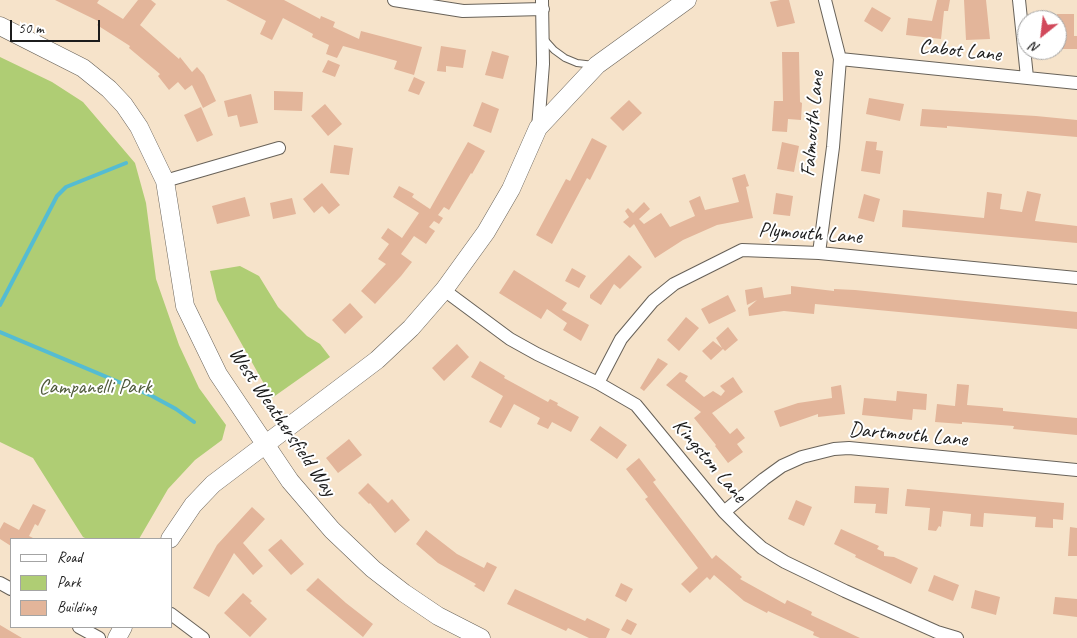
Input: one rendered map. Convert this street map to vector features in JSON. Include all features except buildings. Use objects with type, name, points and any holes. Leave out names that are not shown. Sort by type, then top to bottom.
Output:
[{"type":"street","points":[[171,538],[184,516],[214,484],[377,360],[410,328],[444,290],[486,232],[511,189],[538,128],[543,64],[542,4],[463,11],[394,0]]},
{"type":"street","points":[[538,128],[598,65],[687,0]]},
{"type":"street","name":"Falmouth Lane","points":[[819,253],[833,147],[840,59],[825,0]]},
{"type":"street","points":[[1019,0],[1027,77]]},
{"type":"street","name":"West Weathersfield Way","points":[[0,26],[77,64],[110,89],[139,127],[165,181],[185,306],[218,374],[290,481],[312,508],[373,569],[438,616],[481,638]]},
{"type":"street","name":"Cabot Lane","points":[[840,59],[1077,83]]},
{"type":"street","points":[[165,181],[279,148]]},
{"type":"street","name":"Plymouth Lane","points":[[598,383],[621,339],[653,301],[674,284],[742,250],[819,253],[1077,278]]},
{"type":"street","name":"Kingston Lane","points":[[444,290],[510,339],[598,383],[636,405],[724,512],[762,548],[785,562],[920,625],[957,638]]},
{"type":"street","name":"Dartmouth Lane","points":[[724,512],[782,466],[802,457],[834,449],[849,448],[1077,470]]},
{"type":"street","points":[[172,615],[203,638]]},
{"type":"street","points":[[80,628],[98,638]]},
{"type":"lane","points":[[543,38],[565,58],[577,63],[598,65]]},
{"type":"green space","name":"Campanelli Park","points":[[0,57],[52,82],[83,102],[135,163],[146,203],[156,279],[179,345],[199,388],[226,425],[222,440],[195,460],[168,489],[140,538],[83,537],[33,458],[0,442]]},
{"type":"green space","points":[[240,266],[259,276],[278,307],[307,336],[320,344],[330,357],[272,398],[217,300],[210,271]]},
{"type":"waterway","points":[[0,305],[57,196],[66,187],[126,163]]},
{"type":"waterway","points":[[0,332],[152,396],[176,409],[194,422]]}]
